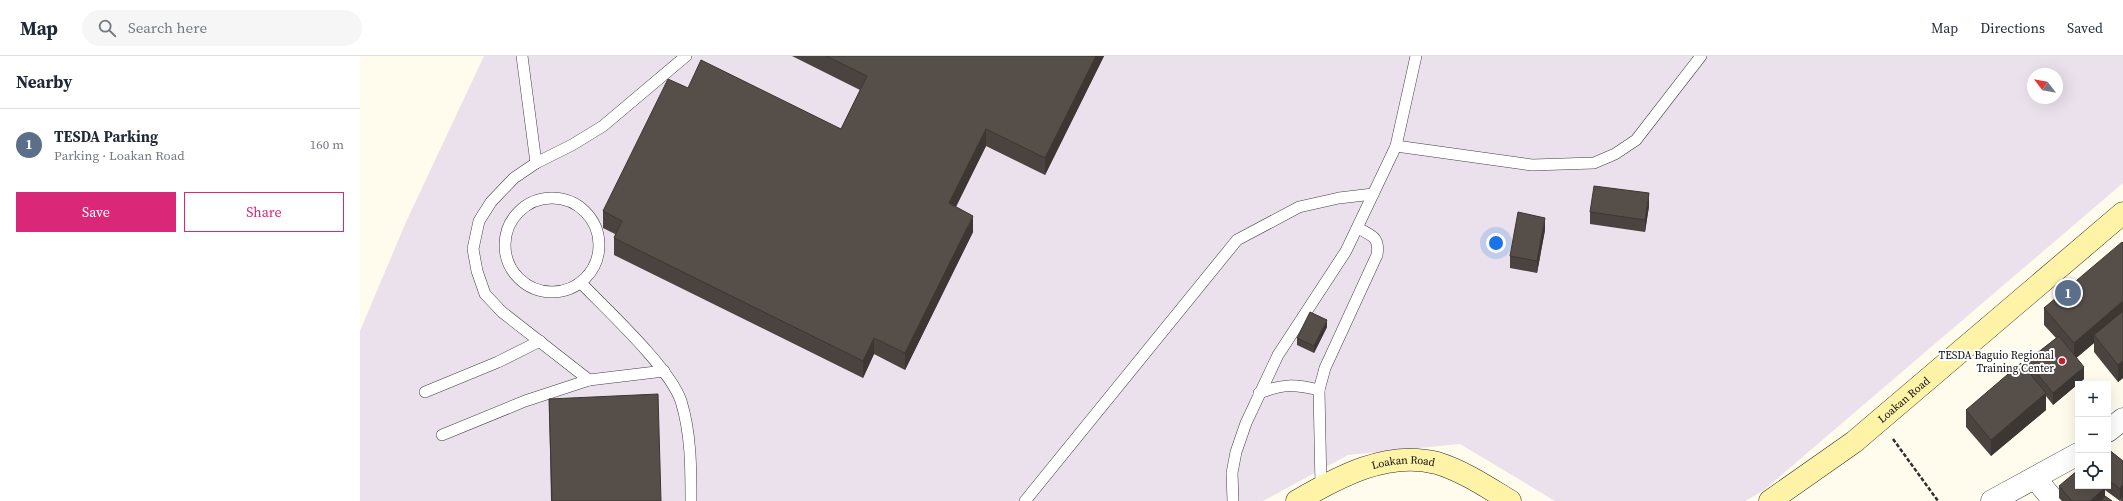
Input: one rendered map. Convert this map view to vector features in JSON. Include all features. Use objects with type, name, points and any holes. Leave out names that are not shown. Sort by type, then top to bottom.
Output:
[{"type":"main road","name":"Loakan Road","points":[[1770,501],[1854,442],[2123,213]]},
{"type":"main road","name":"Loakan Road","points":[[1297,501],[1321,487],[1382,462],[1410,459],[1437,464],[1471,478],[1510,501]]},
{"type":"street","points":[[2111,428],[2123,418]]},
{"type":"street","points":[[1992,501],[2075,456]]},
{"type":"street","points":[[2035,478],[2054,501]]},
{"type":"lane","points":[[522,56],[536,163]]},
{"type":"lane","points":[[589,380],[502,312],[486,294],[477,271],[473,249],[479,221],[491,202],[514,178],[536,163],[572,146],[602,126],[686,56]]},
{"type":"lane","points":[[1233,501],[1232,473],[1236,452],[1259,393],[1278,355],[1342,257],[1358,228],[1396,146],[1416,56]]},
{"type":"lane","points":[[1396,146],[1532,165],[1594,163],[1615,154],[1636,140],[1701,56]]},
{"type":"lane","points":[[1026,501],[1236,240],[1299,207],[1339,198],[1373,194]]},
{"type":"lane","points":[[545,198],[564,200],[570,201],[590,216],[599,239],[596,263],[581,283],[558,293],[533,290],[517,277],[504,252],[507,227],[522,207],[545,198]]},
{"type":"lane","points":[[1321,487],[1318,390],[1325,368],[1377,255],[1377,241],[1372,236],[1358,228]]},
{"type":"lane","points":[[581,283],[664,371],[681,400],[690,450],[691,501]]},
{"type":"lane","points":[[425,392],[498,362],[540,341]]},
{"type":"lane","points":[[442,435],[525,401],[589,380],[664,371]]},
{"type":"lane","points":[[1259,393],[1288,385],[1300,385],[1318,390]]},
{"type":"path","points":[[1890,434],[1938,501]]},
{"type":"shaded area","points":[[484,56],[2123,56],[2123,183],[1764,490],[1745,501],[1555,501],[1460,444],[1348,455],[1263,501],[360,501],[360,331],[406,222]]},
{"type":"building","points":[[826,56],[1096,56],[1045,158],[986,129],[949,203],[973,216],[905,353],[874,338],[863,361],[614,238],[622,221],[603,211],[668,79],[688,88],[701,60],[841,129],[867,76]]},
{"type":"building","points":[[1594,186],[1649,193],[1645,220],[1590,212]]},
{"type":"building","points":[[1518,212],[1545,218],[1537,261],[1510,256]]},
{"type":"building","points":[[2122,242],[2123,301],[2074,343],[2044,308]]},
{"type":"building","points":[[2123,311],[2123,361],[2118,365],[2094,335]]},
{"type":"building","points":[[1310,312],[1327,320],[1314,346],[1297,338]]},
{"type":"building","points":[[2059,336],[2084,367],[2053,393],[2027,361]]},
{"type":"building","points":[[2021,363],[2046,393],[1991,440],[1966,410]]},
{"type":"building","points":[[658,394],[661,501],[552,501],[549,399]]},
{"type":"building","points":[[2111,451],[2123,461],[2123,484],[2120,489],[2111,482]]},
{"type":"building","points":[[2075,473],[2075,489],[2104,489],[2090,501],[2072,501],[2059,486]]},
{"type":"building","points":[[2105,496],[2112,501],[2101,501]]},
{"type":"place","name":"TESDA Parking","points":[[2068,293]]},
{"type":"place","name":"TESDA Baguio Regional Training Center","points":[[2062,361]]}]
